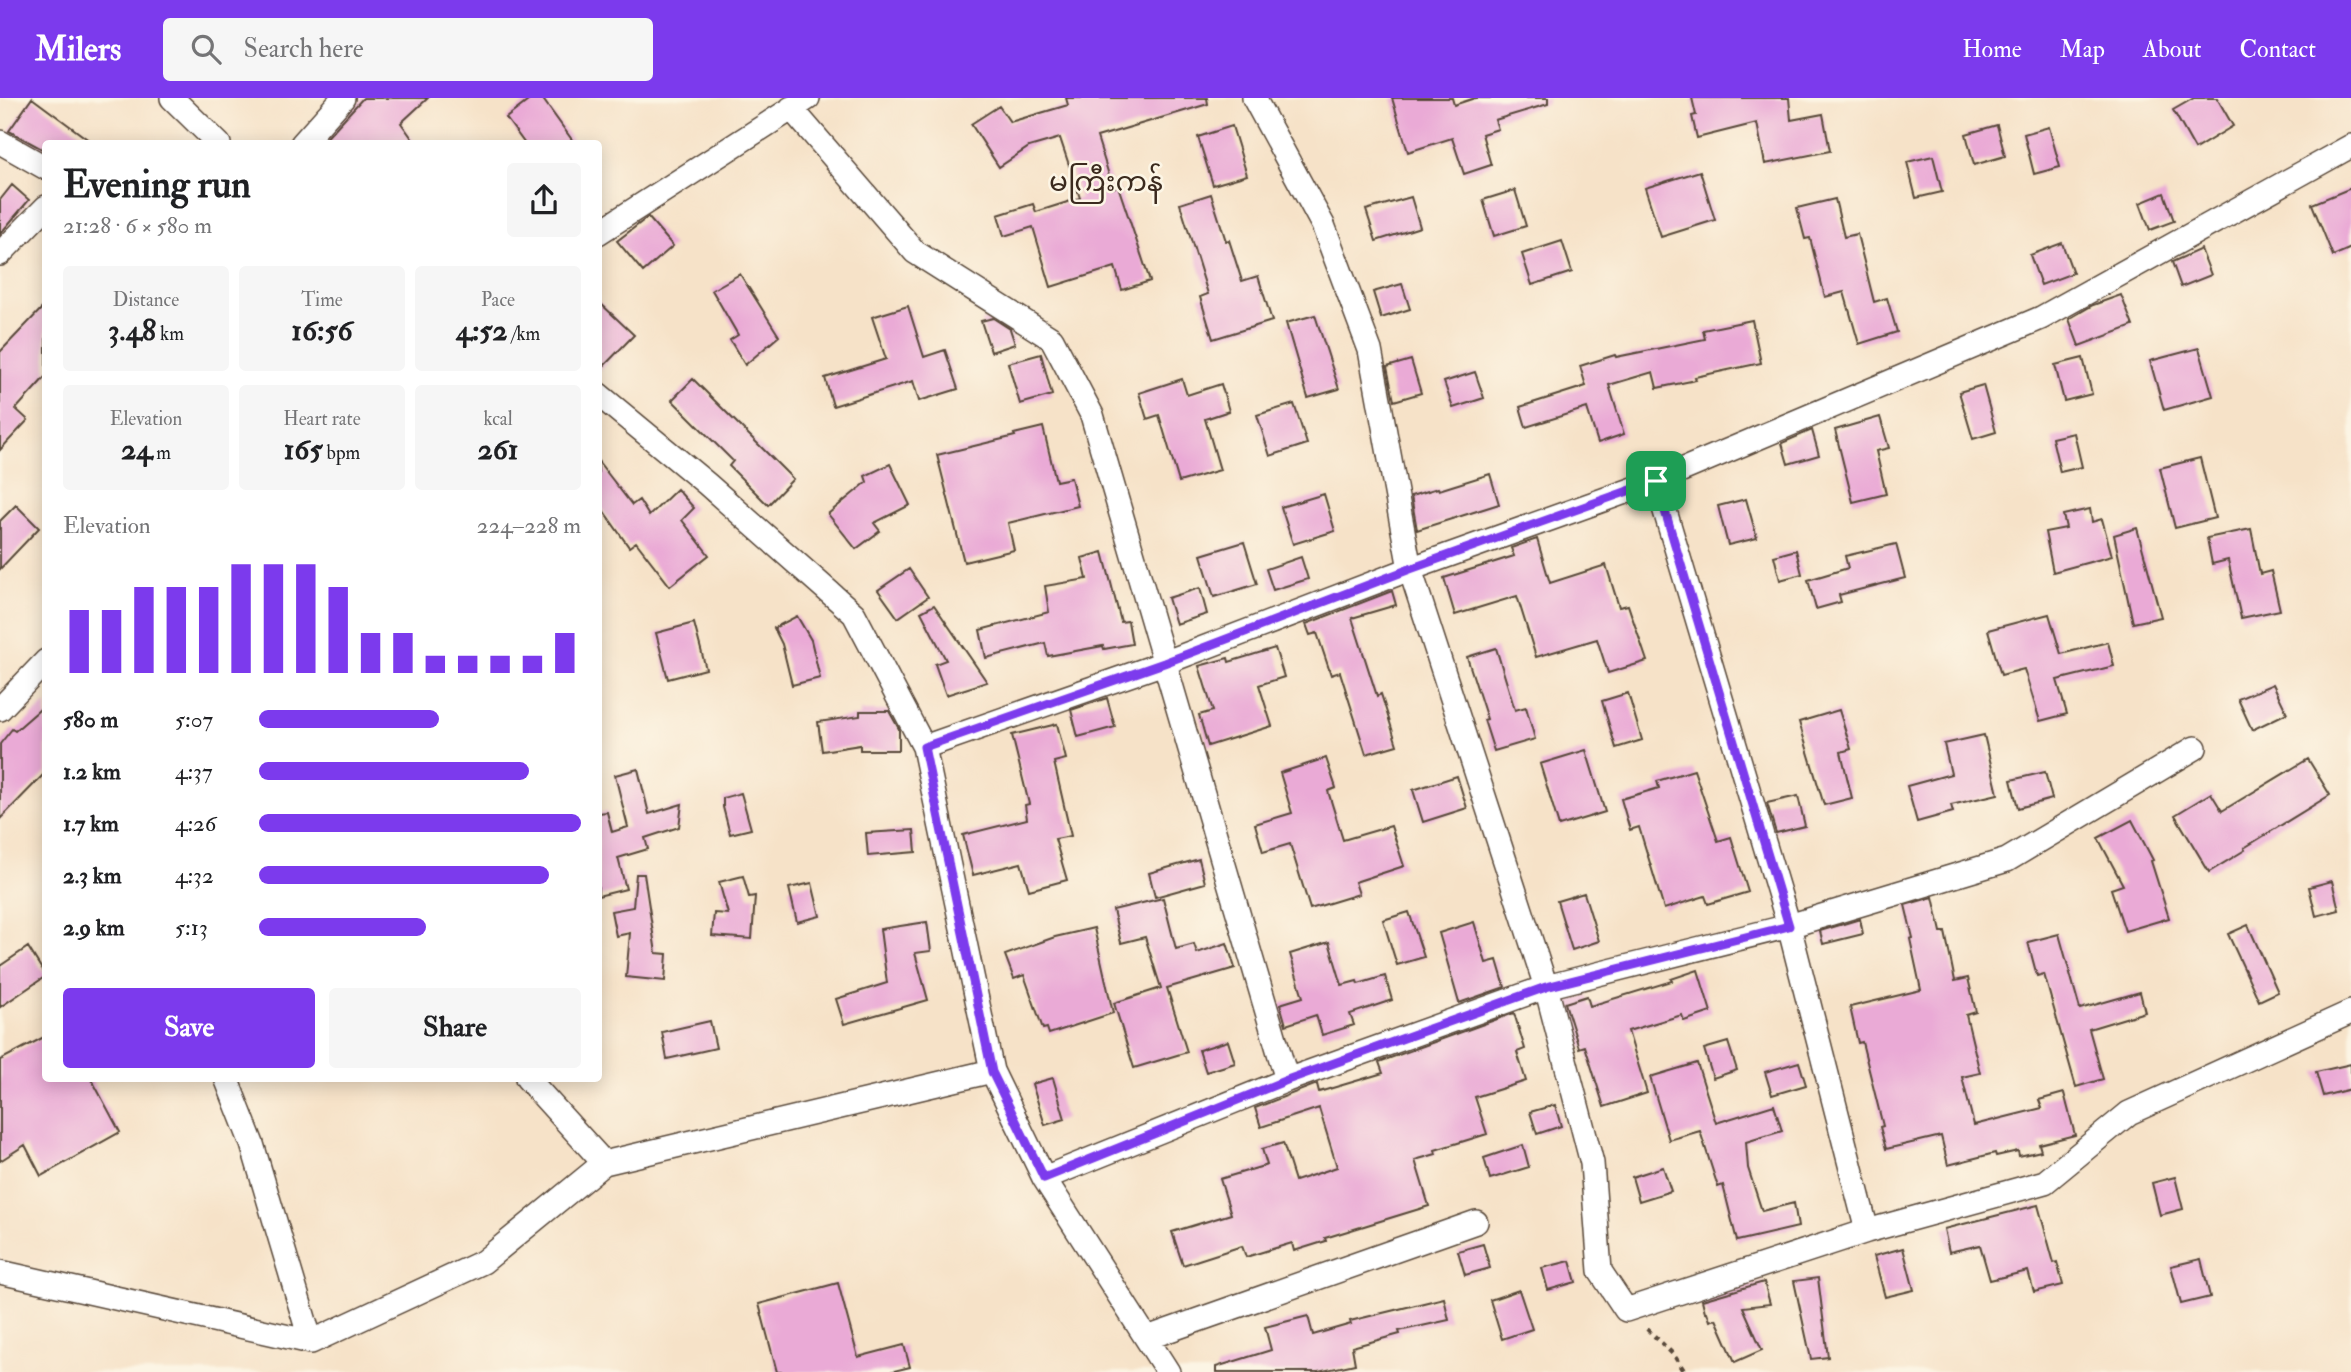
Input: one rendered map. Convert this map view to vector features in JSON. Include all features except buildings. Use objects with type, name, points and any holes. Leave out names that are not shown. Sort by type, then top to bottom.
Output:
[{"type":"street","points":[[172,98],[215,140]]},
{"type":"street","points":[[306,140],[343,98]]},
{"type":"street","points":[[1254,98],[1323,225],[1370,350],[1410,569],[1546,987],[1592,1163],[1600,1271],[1626,1310],[1867,1231],[2045,1182],[2129,1113],[2351,1012]]},
{"type":"street","points":[[602,230],[800,103],[915,252],[1052,339],[1092,415],[1287,1080]]},
{"type":"street","points":[[0,142],[42,166]]},
{"type":"street","points":[[924,747],[1164,663],[1410,569],[1656,481],[2041,318],[2351,146]]},
{"type":"street","points":[[0,254],[42,210]]},
{"type":"street","points":[[602,397],[716,492],[854,614],[924,747],[992,1072],[1044,1178],[1168,1372]]},
{"type":"street","points":[[1656,481],[1789,926],[1867,1231]]},
{"type":"street","points":[[0,709],[42,670]]},
{"type":"street","points":[[1044,1178],[1287,1080],[1546,987],[1789,926],[2007,860],[2194,748]]},
{"type":"street","points":[[0,1272],[311,1342],[483,1262],[604,1163],[992,1072]]},
{"type":"street","points":[[228,1082],[252,1144],[311,1342]]},
{"type":"street","points":[[531,1082],[604,1163]]},
{"type":"street","points":[[1147,1338],[1476,1222]]},
{"type":"path","points":[[1626,1310],[1673,1354],[1685,1372]]},
{"type":"district","name":"မကြီးကန်","points":[[1106,182]]},
{"type":"route","points":[[1656,481],[1789,926],[1546,987],[1287,1080],[1044,1178],[992,1072],[924,747],[1164,663],[1410,569],[1656,481]]}]
